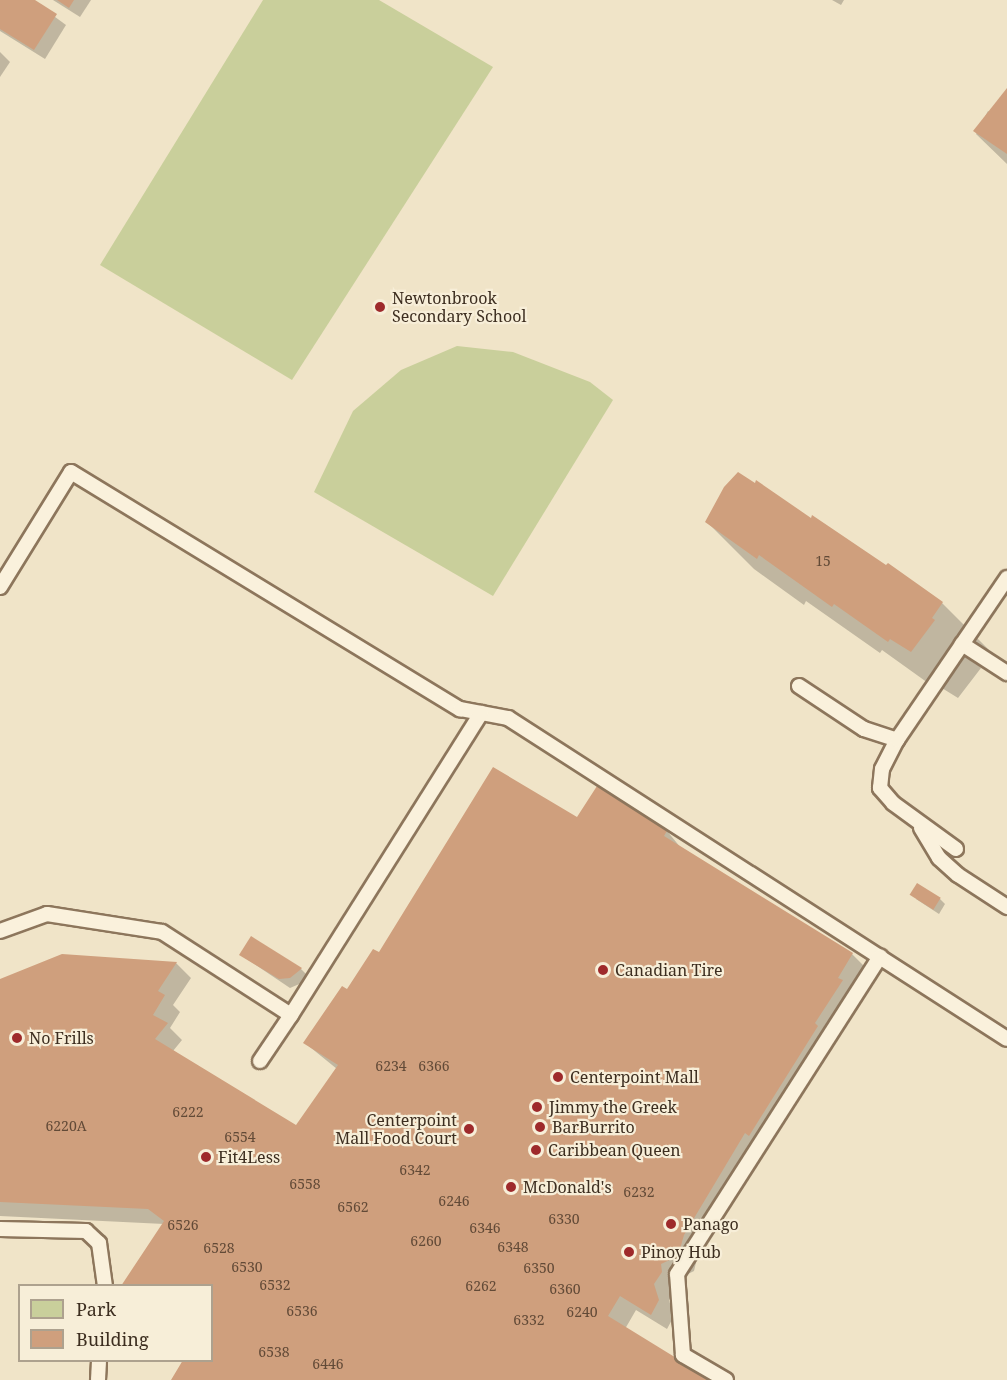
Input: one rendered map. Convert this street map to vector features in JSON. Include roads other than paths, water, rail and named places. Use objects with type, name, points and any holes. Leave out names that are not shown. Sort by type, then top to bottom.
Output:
[{"type":"lane","points":[[0,587],[71,472],[460,710],[508,718],[1007,1039]]},
{"type":"lane","points":[[956,849],[918,824],[880,788],[882,769],[897,740],[1007,578]]},
{"type":"lane","points":[[962,644],[1007,673]]},
{"type":"lane","points":[[799,686],[864,729],[897,740]]},
{"type":"lane","points":[[260,1061],[481,713]]},
{"type":"lane","points":[[918,824],[945,864],[1007,907]]},
{"type":"lane","points":[[0,931],[46,915],[162,932],[291,1015]]},
{"type":"lane","points":[[726,1380],[683,1355],[676,1274],[880,956]]},
{"type":"lane","points":[[0,1229],[86,1231],[99,1243],[105,1284]]},
{"type":"lane","points":[[98,1380],[99,1362]]},
{"type":"place","name":"Newtonbrook Secondary School","points":[[380,307]]},
{"type":"place","name":"Canadian Tire","points":[[603,970]]},
{"type":"place","name":"No Frills","points":[[17,1038]]},
{"type":"place","name":"Centerpoint Mall","points":[[558,1077]]},
{"type":"place","name":"Jimmy the Greek","points":[[537,1107]]},
{"type":"place","name":"BarBurrito","points":[[540,1127]]},
{"type":"place","name":"Centerpoint Mall Food Court","points":[[469,1129]]},
{"type":"place","name":"Caribbean Queen","points":[[536,1150]]},
{"type":"place","name":"Fit4Less","points":[[206,1157]]},
{"type":"place","name":"McDonald's","points":[[511,1187]]},
{"type":"place","name":"Panago","points":[[671,1224]]},
{"type":"place","name":"Pinoy Hub","points":[[629,1252]]}]
